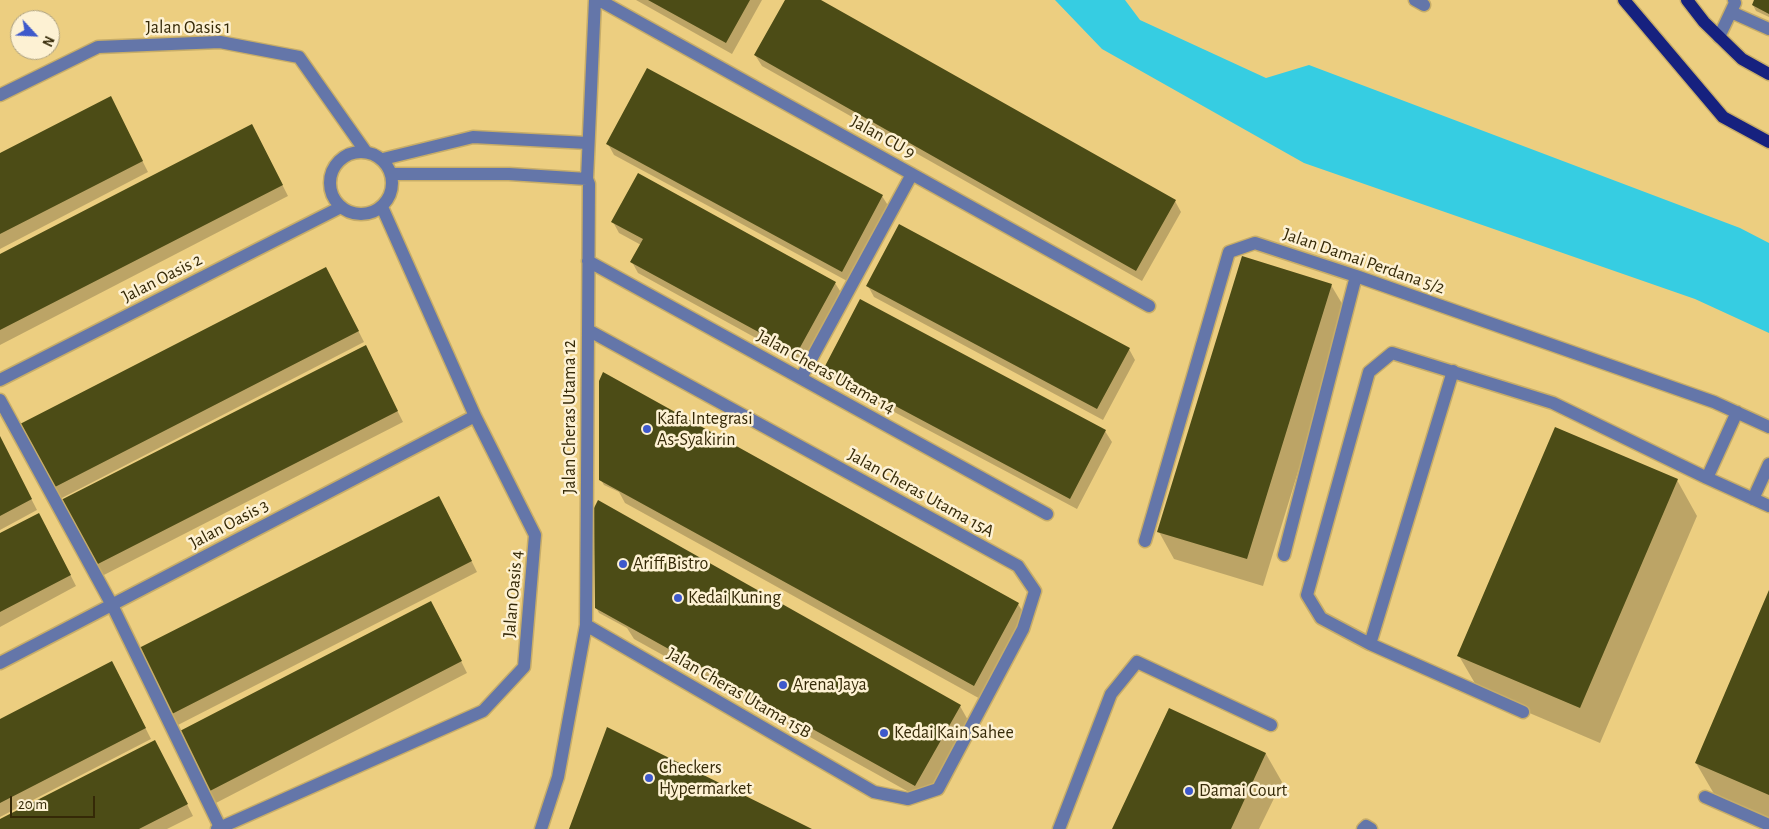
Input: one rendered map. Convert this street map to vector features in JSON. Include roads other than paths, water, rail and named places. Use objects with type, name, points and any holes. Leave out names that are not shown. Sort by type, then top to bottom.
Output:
[{"type":"main road","points":[[1624,0],[1723,117],[1769,142]]},
{"type":"main road","points":[[1687,0],[1719,37],[1742,59],[1769,74]]},
{"type":"street","name":"Jalan Cheras Utama 12","points":[[541,829],[558,777],[586,625],[589,184],[587,179],[597,0]]},
{"type":"street","name":"Jalan CU 9","points":[[597,0],[1149,306]]},
{"type":"street","points":[[1719,37],[1732,6],[1769,29]]},
{"type":"street","name":"Jalan Oasis 1","points":[[0,95],[98,46],[220,42],[299,57],[366,152]]},
{"type":"street","points":[[383,159],[392,174],[392,192],[382,207],[369,214],[354,214],[341,207],[331,194],[330,178],[336,163],[350,153],[366,152],[383,159],[473,137],[588,143]]},
{"type":"street","points":[[392,174],[509,174],[587,179]]},
{"type":"street","points":[[801,378],[912,174]]},
{"type":"street","name":"Jalan Oasis 2","points":[[0,380],[341,207]]},
{"type":"street","name":"Jalan Oasis 4","points":[[219,828],[483,711],[524,667],[535,535],[475,416],[382,207]]},
{"type":"street","name":"Jalan Damai Perdana 5/2","points":[[1145,541],[1229,252],[1255,243],[1356,276],[1714,402],[1769,427]]},
{"type":"street","name":"Jalan Cheras Utama 14","points":[[588,261],[1046,514]]},
{"type":"street","points":[[1284,555],[1356,276]]},
{"type":"street","name":"Jalan Cheras Utama 15A","points":[[588,330],[1018,566],[1035,591],[1023,629],[938,789]]},
{"type":"street","points":[[1523,712],[1370,644],[1321,618],[1307,595],[1368,372],[1392,353],[1553,402],[1707,478],[1769,506]]},
{"type":"street","points":[[1370,644],[1453,372]]},
{"type":"street","points":[[0,400],[112,605],[219,828]]},
{"type":"street","points":[[1707,478],[1736,412]]},
{"type":"street","name":"Jalan Oasis 3","points":[[0,663],[475,416]]},
{"type":"street","points":[[1753,499],[1769,464]]},
{"type":"street","name":"Jalan Cheras Utama 15B","points":[[586,625],[874,792],[908,799],[938,789]]},
{"type":"street","points":[[1059,829],[1111,694],[1137,662],[1271,725]]},
{"type":"street","points":[[1705,798],[1769,825]]},
{"type":"street","points":[[1363,829],[1366,826],[1371,829]]},
{"type":"water","points":[[1055,0],[1125,0],[1140,20],[1266,78],[1309,65],[1740,228],[1769,243],[1769,333],[1695,299],[1304,163],[1102,49]]},
{"type":"place","name":"Kafa Integrasi As-Syakirin","points":[[647,429]]},
{"type":"place","name":"Ariff Bistro","points":[[623,564]]},
{"type":"place","name":"Kedai Kuning","points":[[678,598]]},
{"type":"place","name":"Arena Jaya","points":[[783,685]]},
{"type":"place","name":"Kedai Kain Sahee","points":[[884,733]]},
{"type":"place","name":"Checkers Hypermarket","points":[[649,778]]},
{"type":"place","name":"Damai Court","points":[[1189,791]]}]
